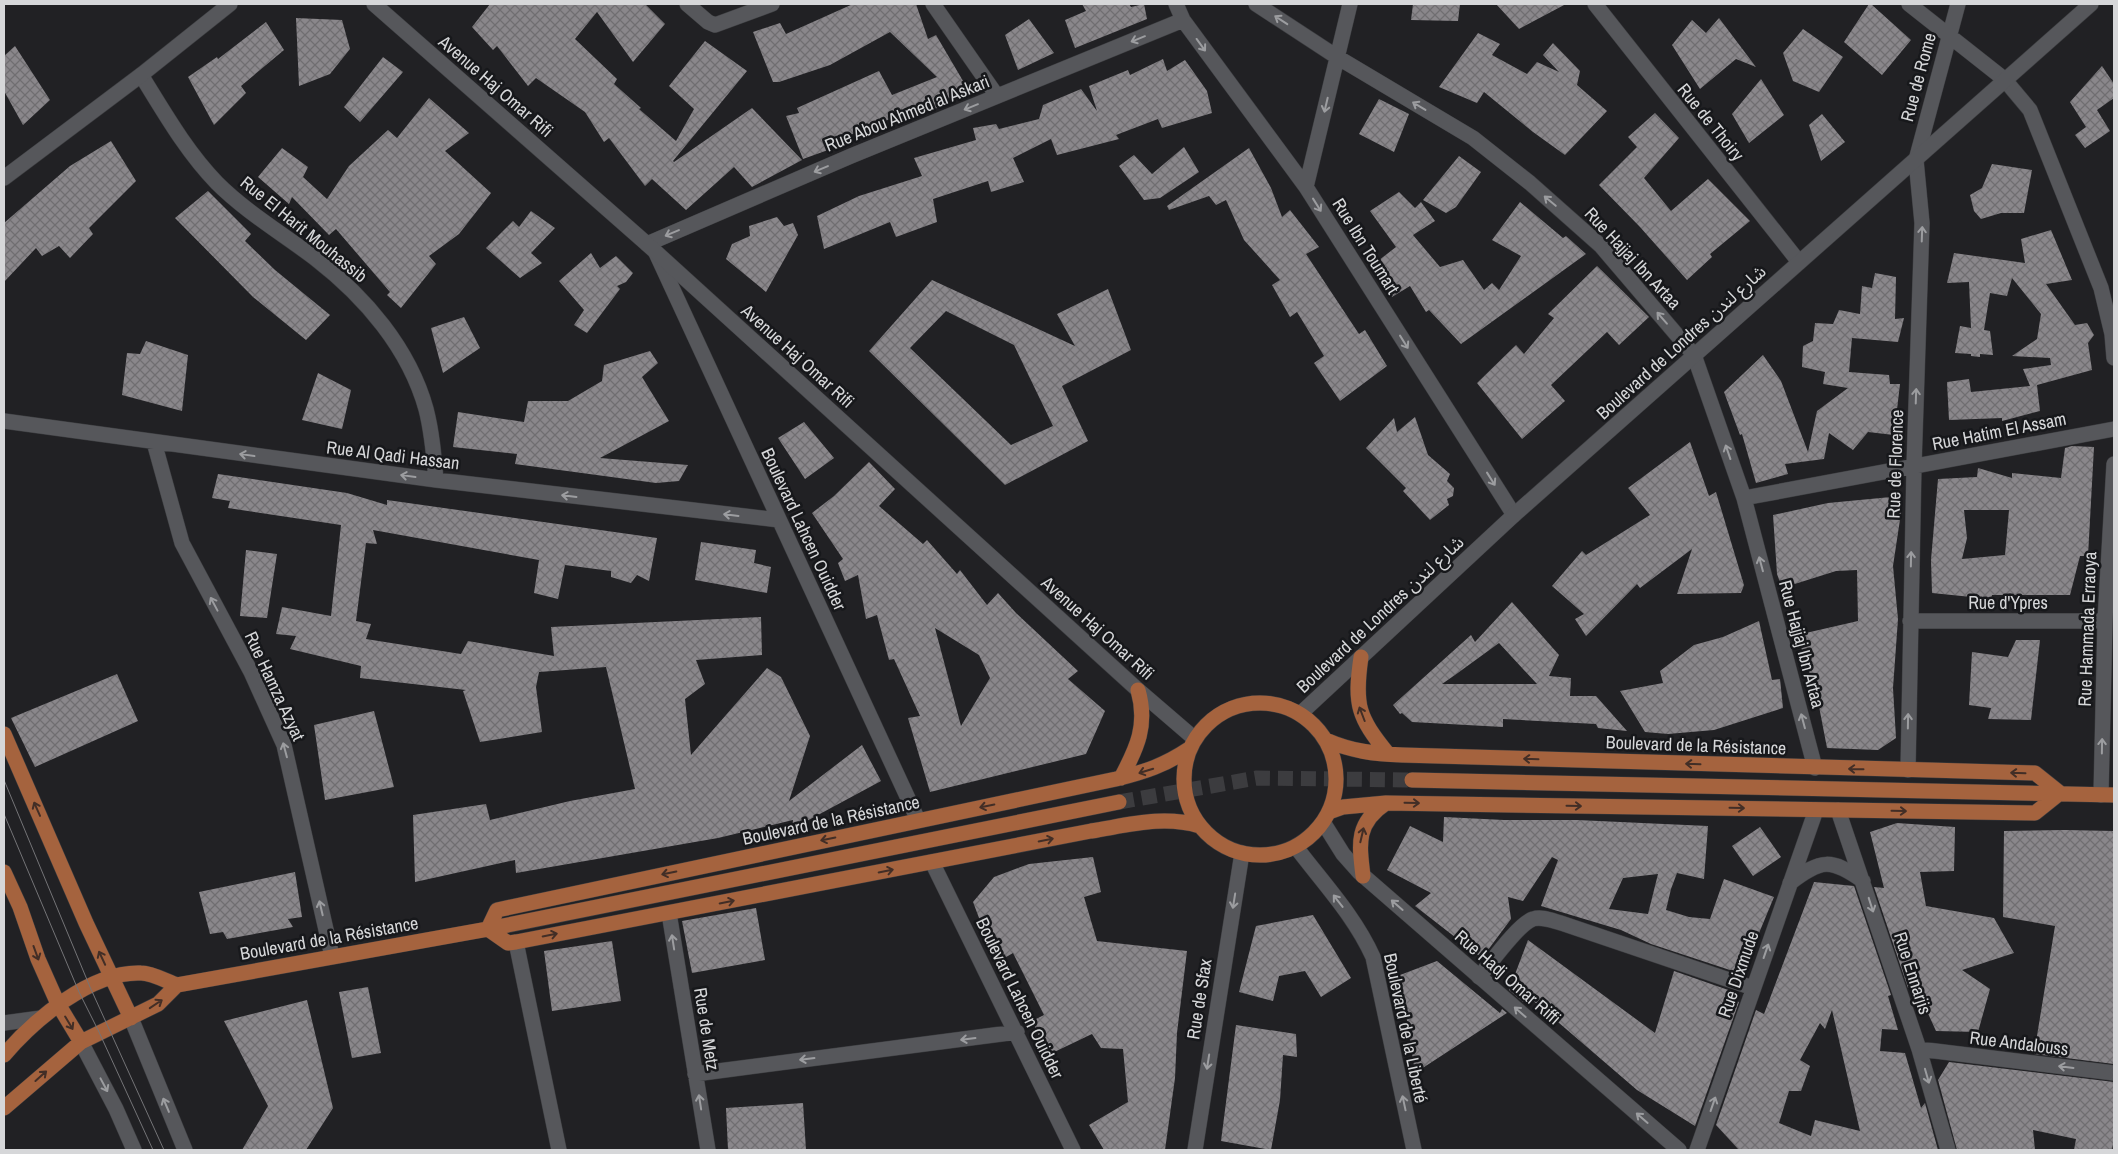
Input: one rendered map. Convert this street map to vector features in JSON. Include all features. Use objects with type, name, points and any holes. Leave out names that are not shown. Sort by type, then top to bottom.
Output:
[{"type":"main road","points":[[1361,657],[1357,688],[1359,708],[1373,735],[1388,754]]},
{"type":"main road","points":[[1121,778],[1139,740],[1142,728],[1143,706],[1138,690]]},
{"type":"main road","points":[[1263,702],[1276,704],[1300,714],[1311,722],[1326,740],[1335,764],[1337,776],[1336,789],[1326,817],[1316,832],[1296,846],[1269,855],[1242,853],[1216,842],[1200,826],[1189,806],[1183,784],[1185,761],[1192,744],[1213,719],[1236,706],[1263,702]]},
{"type":"main road","points":[[4,734],[111,977],[131,1018]]},
{"type":"main road","name":"Boulevard de la Résistance","points":[[1326,740],[1356,751],[1388,754],[2035,773],[2060,793]]},
{"type":"main road","name":"Boulevard de la Résistance","points":[[4,1055],[58,1004],[111,977],[142,973],[177,985],[488,929],[497,910],[1121,778],[1150,771],[1172,761],[1192,744]]},
{"type":"main road","points":[[1412,780],[2107,795]]},
{"type":"main road","points":[[1326,817],[1343,807],[1386,803],[2035,813],[2060,793]]},
{"type":"main road","points":[[488,929],[1119,802]]},
{"type":"main road","points":[[1363,876],[1360,843],[1362,830],[1367,819],[1374,811],[1386,803]]},
{"type":"main road","points":[[488,929],[508,943],[516,942],[1091,831],[1160,820],[1182,821],[1200,826]]},
{"type":"main road","points":[[4,872],[20,907],[38,959],[58,1004],[81,1042]]},
{"type":"main road","points":[[4,1108],[81,1042],[158,1004],[177,985]]},
{"type":"street","points":[[4,178],[141,75],[230,4]]},
{"type":"street","name":"Avenue Haj Omar Rifi","points":[[374,4],[651,248],[1138,690],[1192,744]]},
{"type":"street","points":[[687,4],[708,22],[715,25],[772,4]]},
{"type":"street","points":[[933,4],[997,96]]},
{"type":"street","name":"Rue Ibn Toumart","points":[[1176,4],[1183,20],[1306,188],[1514,515]]},
{"type":"street","name":"Rue Hajjaj Ibn Artaa","points":[[1256,4],[1337,57],[1473,138],[1530,183],[1601,246],[1694,355],[1744,498],[1815,768]]},
{"type":"street","points":[[1306,188],[1350,4]]},
{"type":"street","name":"Rue de Thoiry","points":[[1595,4],[1799,262]]},
{"type":"street","points":[[1909,4],[2004,79],[2030,110],[2101,288],[2112,334],[2114,358]]},
{"type":"street","name":"Rue de Rome","points":[[1916,160],[1958,4]]},
{"type":"street","name":"Boulevard de Londres شارع لندن","points":[[1300,714],[1514,515],[1916,160],[2004,79],[2091,4]]},
{"type":"street","name":"Rue Abou Ahmed al Askari","points":[[651,248],[851,156],[1183,20]]},
{"type":"street","name":"Rue El Harit Mouhassib","points":[[141,75],[179,137],[207,172],[242,204],[346,284],[377,317],[403,355],[420,390],[429,422],[436,480]]},
{"type":"street","name":"Rue de Florence","points":[[1908,770],[1910,621],[1922,223],[1916,160]]},
{"type":"street","name":"Boulevard Lahcen Ouidder","points":[[651,248],[918,820]]},
{"type":"street","name":"Rue Al Qadi Hassan","points":[[4,421],[436,480],[779,520]]},
{"type":"street","name":"Rue Hatim El Assam","points":[[1744,498],[2114,429]]},
{"type":"street","name":"Rue Hamza Azyat","points":[[154,442],[182,543],[251,672],[284,745],[332,956]]},
{"type":"street","name":"Rue Hammada Erraoya","points":[[2107,795],[2105,621],[2111,579],[2114,464]]},
{"type":"street","name":"Rue d'Ypres","points":[[1910,621],[2105,621]]},
{"type":"street","name":"Rue Dixmude","points":[[1697,1150],[1816,810]]},
{"type":"street","name":"Rue Ennarjis","points":[[1838,810],[1919,1049],[1948,1150]]},
{"type":"street","name":"Rue Hadj Omar Riffi","points":[[1326,817],[1343,854],[1363,876],[1679,1150]]},
{"type":"street","name":"Boulevard de la Liberté","points":[[1296,846],[1351,917],[1364,937],[1373,957],[1414,1150]]},
{"type":"street","name":"Rue de Sfax","points":[[1194,1150],[1242,853]]},
{"type":"street","name":"Boulevard Lahcen Ouidder","points":[[932,862],[1017,1032],[1073,1150]]},
{"type":"street","points":[[1790,883],[1817,865],[1827,864],[1849,871],[1863,881]]},
{"type":"street","name":"Rue de Metz","points":[[669,913],[708,1150]]},
{"type":"street","points":[[1479,977],[1519,929],[1533,919],[1539,918],[1561,923],[1753,988]]},
{"type":"street","points":[[516,942],[559,1150]]},
{"type":"street","points":[[4,1022],[41,1018]]},
{"type":"street","points":[[131,1018],[185,1150]]},
{"type":"street","points":[[695,1074],[1017,1032]]},
{"type":"street","points":[[81,1042],[116,1109],[134,1150]]},
{"type":"street","name":"Rue Andalouss","points":[[1919,1049],[2114,1073]]},
{"type":"building","points":[[490,4],[645,4],[665,24],[633,62],[597,12],[575,39],[617,79],[614,84],[676,141],[694,109],[669,86],[705,41],[747,71],[674,162],[752,108],[802,160],[752,187],[734,167],[686,210],[652,179],[645,186],[609,138],[604,142],[585,112],[536,78],[528,86],[497,46],[493,50],[472,27]]},
{"type":"building","points":[[853,4],[916,4],[928,39],[936,35],[966,86],[930,113],[925,105],[850,135],[853,141],[803,159],[786,116],[799,113],[797,108],[879,71],[892,95],[937,77],[890,32],[830,65],[779,82],[773,82],[753,32],[780,23],[786,34]]},
{"type":"building","points":[[1082,4],[1129,4],[1131,7],[1144,4],[1147,19],[1075,48],[1065,20],[1086,11]]},
{"type":"building","points":[[1413,4],[1460,4],[1458,21],[1411,20]]},
{"type":"building","points":[[1496,4],[1566,4],[1519,29]]},
{"type":"building","points":[[1869,4],[1911,40],[1882,75],[1844,42]]},
{"type":"building","points":[[296,18],[342,20],[350,49],[330,74],[299,86]]},
{"type":"building","points":[[1719,18],[1756,67],[1736,59],[1700,89],[1672,45],[1692,20],[1706,33]]},
{"type":"building","points":[[1029,19],[1054,53],[1018,70],[1005,35]]},
{"type":"building","points":[[266,22],[284,50],[241,86],[246,93],[214,125],[188,77],[217,57],[218,59]]},
{"type":"building","points":[[1803,29],[1843,57],[1819,92],[1793,81],[1783,53]]},
{"type":"building","points":[[1478,33],[1500,44],[1492,55],[1527,74],[1537,62],[1559,72],[1543,55],[1553,43],[1580,71],[1577,85],[1607,111],[1565,155],[1484,92],[1477,103],[1439,87]]},
{"type":"building","points":[[15,46],[50,100],[23,125],[4,91],[4,56]]},
{"type":"building","points":[[383,57],[403,72],[360,122],[344,107]]},
{"type":"building","points":[[1163,59],[1167,71],[1185,60],[1207,91],[1212,113],[1162,128],[1158,119],[1116,135],[1119,139],[1057,155],[1051,139],[1013,158],[1024,182],[991,192],[988,181],[933,199],[937,222],[896,237],[890,222],[824,249],[817,216],[859,196],[922,176],[914,158],[976,140],[973,128],[996,124],[999,129],[1039,119],[1043,105],[1081,89],[1097,111],[1089,86],[1128,70],[1130,75]]},
{"type":"building","points":[[2102,66],[2114,84],[2114,98],[2097,110],[2110,131],[2085,148],[2075,135],[2086,127],[2070,102]]},
{"type":"building","points":[[1761,79],[1784,115],[1749,143],[1732,114]]},
{"type":"building","points":[[429,98],[469,133],[445,151],[491,193],[459,234],[429,256],[436,264],[401,308],[387,295],[390,292],[336,229],[329,235],[292,197],[289,204],[258,177],[282,148],[308,167],[303,177],[327,199],[349,166],[388,130],[397,138]]},
{"type":"building","points":[[1379,99],[1409,114],[1394,152],[1359,134]]},
{"type":"building","points":[[1655,113],[1679,138],[1644,178],[1671,211],[1708,179],[1750,221],[1710,254],[1712,257],[1687,280],[1640,227],[1599,185],[1637,147],[1628,137]]},
{"type":"building","points":[[1822,114],[1845,142],[1821,161],[1809,125]]},
{"type":"building","points":[[111,141],[136,181],[89,228],[93,234],[70,258],[59,246],[42,256],[36,248],[4,282],[4,223],[70,166]]},
{"type":"building","points":[[1184,147],[1199,172],[1160,198],[1144,200],[1119,166],[1134,155],[1152,174]]},
{"type":"building","points":[[1249,148],[1271,188],[1282,217],[1290,210],[1319,247],[1306,254],[1359,334],[1365,330],[1387,366],[1340,401],[1314,363],[1324,356],[1297,312],[1290,317],[1272,285],[1280,280],[1244,240],[1226,200],[1216,205],[1209,196],[1169,210],[1167,206]]},
{"type":"building","points":[[1459,156],[1481,172],[1456,207],[1446,213],[1423,200]]},
{"type":"building","points":[[1992,164],[2032,170],[2024,213],[2001,213],[1981,219],[1974,211],[1970,195],[1982,188]]},
{"type":"building","points":[[208,191],[251,234],[245,241],[275,270],[330,315],[306,340],[253,297],[175,218]]},
{"type":"building","points":[[1399,192],[1415,208],[1421,202],[1435,221],[1413,235],[1440,267],[1463,260],[1484,290],[1492,283],[1499,290],[1521,256],[1492,240],[1520,202],[1563,238],[1566,236],[1586,254],[1461,344],[1429,310],[1426,312],[1410,286],[1392,297],[1370,267],[1396,247],[1370,211]]},
{"type":"building","points":[[531,211],[555,228],[531,253],[542,263],[520,278],[486,248],[513,221],[519,227]]},
{"type":"building","points":[[777,217],[784,226],[793,223],[798,235],[766,292],[726,259],[732,244],[750,236],[749,226]]},
{"type":"building","points":[[2051,230],[2072,280],[2046,284],[2075,325],[2087,323],[2094,335],[2088,343],[2092,370],[2037,385],[2040,411],[2002,421],[2002,418],[1949,420],[1947,382],[1969,379],[1971,392],[2030,386],[2023,369],[2051,365],[2050,358],[2012,356],[2037,339],[2041,314],[2012,278],[2007,296],[1990,293],[1984,330],[1990,331],[1993,355],[1980,354],[1980,357],[1971,356],[1971,354],[1955,353],[1960,326],[1971,328],[1969,282],[1947,283],[1954,253],[2025,263],[2021,239]]},
{"type":"building","points":[[591,253],[600,268],[616,256],[633,273],[626,282],[617,286],[620,289],[587,333],[574,325],[584,310],[559,281]]},
{"type":"building","points":[[1597,266],[1649,317],[1619,345],[1607,332],[1551,385],[1565,401],[1522,439],[1477,383],[1516,345],[1524,354],[1554,318],[1548,314]]},
{"type":"building","points":[[1875,273],[1896,277],[1895,319],[1904,318],[1898,342],[1852,338],[1849,372],[1889,375],[1890,384],[1900,384],[1894,435],[1868,432],[1853,450],[1829,433],[1824,459],[1785,464],[1788,474],[1756,483],[1742,434],[1740,435],[1724,392],[1763,355],[1781,381],[1808,452],[1817,411],[1848,388],[1823,384],[1825,372],[1802,367],[1803,346],[1813,341],[1815,323],[1833,324],[1839,310],[1860,314],[1862,286],[1872,288]]},
{"type":"building","points":[[932,280],[1075,346],[1057,314],[1108,289],[1131,350],[1062,386],[1088,441],[1005,485],[869,351]],"holes":[[[946,311],[1014,345],[1053,426],[1011,445],[910,348]]]},
{"type":"building","points":[[464,317],[480,348],[443,373],[431,328]]},
{"type":"building","points":[[146,341],[188,355],[182,411],[122,395],[127,353],[140,354]]},
{"type":"building","points":[[650,351],[658,363],[642,377],[669,421],[600,458],[688,465],[679,481],[656,483],[515,464],[517,454],[453,447],[458,412],[524,422],[528,401],[568,401],[602,381],[604,365]]},
{"type":"building","points":[[318,373],[351,390],[342,429],[302,420]]},
{"type":"building","points":[[1415,417],[1428,455],[1450,474],[1447,481],[1454,488],[1453,496],[1447,499],[1449,505],[1430,520],[1403,491],[1406,488],[1366,448],[1394,418],[1397,432]]},
{"type":"building","points":[[804,422],[834,458],[805,479],[778,438]]},
{"type":"building","points":[[1690,442],[1709,496],[1716,492],[1744,585],[1741,593],[1677,594],[1692,549],[1640,588],[1637,584],[1586,636],[1575,619],[1584,614],[1552,586],[1582,551],[1586,555],[1650,515],[1628,488]]},
{"type":"building","points":[[2072,446],[2094,447],[2088,556],[2080,556],[2070,595],[1992,595],[1991,599],[1932,593],[1931,560],[1938,479],[1977,477],[1978,468],[2012,478],[2012,473],[2061,478],[2065,448]],"holes":[[[1964,510],[2009,510],[2005,555],[1962,559],[1967,538]]]},
{"type":"building","points":[[869,462],[895,489],[879,506],[923,544],[927,540],[957,574],[960,570],[987,605],[998,593],[1016,613],[1078,671],[1068,679],[1105,711],[1086,754],[930,792],[908,718],[920,716],[894,659],[889,660],[877,615],[866,619],[858,575],[845,581],[838,563],[843,559],[812,513],[834,496]],"holes":[[[935,628],[979,655],[990,678],[961,726]]]},
{"type":"building","points":[[218,474],[347,493],[387,505],[387,500],[657,538],[649,581],[637,575],[631,583],[611,577],[611,571],[565,565],[558,599],[534,593],[539,560],[373,530],[377,544],[366,543],[356,621],[371,624],[366,639],[461,654],[468,641],[554,656],[551,627],[761,617],[762,655],[696,660],[705,684],[685,699],[691,755],[767,668],[781,677],[810,736],[789,801],[862,745],[881,781],[792,829],[793,820],[718,838],[516,873],[515,860],[415,882],[413,815],[486,804],[490,820],[570,801],[635,789],[606,667],[539,672],[536,687],[542,732],[480,742],[463,691],[466,690],[360,678],[361,666],[290,649],[296,636],[276,634],[282,607],[331,616],[341,525],[228,508],[230,501],[212,498]]},
{"type":"building","points":[[1891,497],[1901,513],[1893,566],[1898,619],[1893,688],[1896,738],[1878,750],[1827,748],[1817,696],[1797,635],[1858,621],[1857,570],[1836,571],[1782,588],[1777,574],[1773,515],[1828,503]]},
{"type":"building","points":[[701,542],[756,550],[754,563],[771,567],[767,593],[695,580]]},
{"type":"building","points":[[246,550],[277,554],[267,618],[240,616]]},
{"type":"building","points":[[1512,602],[1559,655],[1549,676],[1571,678],[1570,696],[1596,696],[1627,731],[1598,728],[1596,724],[1503,719],[1503,727],[1412,722],[1402,713],[1400,714],[1393,705],[1471,635],[1475,642]],"holes":[[[1499,643],[1537,684],[1442,684]]]},
{"type":"building","points":[[1759,621],[1772,680],[1780,679],[1783,708],[1714,730],[1668,734],[1645,732],[1620,691],[1663,683],[1660,671],[1694,645],[1723,637]]},
{"type":"building","points":[[2016,640],[2040,640],[2031,720],[1988,719],[1991,708],[1969,705],[1972,652],[2008,657]]},
{"type":"building","points":[[117,674],[138,721],[35,767],[11,718]]},
{"type":"building","points":[[374,711],[394,787],[325,800],[314,725]]},
{"type":"building","points":[[1444,817],[1504,820],[1577,820],[1708,826],[1704,879],[1677,873],[1666,910],[1689,917],[1710,919],[1724,879],[1774,897],[1742,974],[1651,944],[1621,930],[1541,906],[1558,860],[1552,857],[1523,901],[1508,897],[1511,919],[1482,958],[1415,906],[1431,893],[1387,870],[1410,826],[1443,842]],"holes":[[[1658,874],[1648,914],[1609,909],[1623,878]]]},
{"type":"building","points":[[1897,823],[1955,827],[1954,871],[1920,872],[1926,906],[1994,918],[2014,953],[1962,970],[1990,989],[1978,1032],[1936,1031],[1915,985],[1908,988],[1874,887],[1884,888],[1870,832]]},
{"type":"building","points":[[1760,827],[1781,857],[1753,876],[1732,846]]},
{"type":"building","points":[[2004,831],[2114,831],[2114,1064],[2034,1054],[2055,926],[2003,917]]},
{"type":"building","points":[[1093,857],[1101,892],[1084,897],[1097,941],[1187,951],[1177,1033],[1175,1078],[1165,1150],[1104,1150],[1089,1125],[1128,1102],[1123,1049],[1101,1048],[1092,1034],[1048,1055],[1032,1021],[1044,1015],[1013,953],[996,963],[973,902],[994,877],[1029,864]]},
{"type":"building","points":[[295,872],[302,917],[288,919],[293,927],[227,939],[223,932],[210,934],[199,892]]},
{"type":"building","points":[[1814,882],[1854,886],[1891,995],[1888,996],[1898,1030],[1882,1029],[1880,1051],[1905,1053],[1921,1108],[1925,1103],[1938,1150],[1739,1150],[1716,1125],[1756,1010],[1764,1014]],"holes":[[[1832,1010],[1860,1131],[1815,1120],[1811,1136],[1779,1123],[1789,1091],[1801,1091],[1810,1066],[1800,1060],[1820,1023],[1825,1029]]]},
{"type":"building","points":[[756,908],[765,960],[692,973],[682,921]]},
{"type":"building","points":[[1313,915],[1351,978],[1321,997],[1305,971],[1279,976],[1273,1001],[1239,992],[1256,926]]},
{"type":"building","points":[[1528,940],[1655,1033],[1674,971],[1734,992],[1731,999],[1739,1002],[1695,1126],[1637,1090],[1530,998],[1523,1002],[1509,990]]},
{"type":"building","points":[[612,941],[621,1001],[552,1011],[544,951]]},
{"type":"building","points":[[1437,961],[1500,1013],[1502,1009],[1507,1013],[1415,1073],[1400,975]]},
{"type":"building","points":[[368,987],[381,1053],[352,1058],[339,992]]},
{"type":"building","points":[[307,1000],[333,1108],[306,1150],[242,1150],[268,1106],[224,1021]]},
{"type":"building","points":[[1236,1025],[1296,1034],[1297,1057],[1283,1055],[1280,1100],[1271,1150],[1221,1141]]},
{"type":"building","points":[[1949,1062],[2114,1082],[2114,1138],[2112,1150],[2074,1150],[2076,1139],[2033,1130],[2035,1150],[1957,1150],[1938,1080]]},
{"type":"building","points":[[803,1103],[806,1150],[728,1150],[726,1108]]},
{"type":"tunnel","points":[[1119,802],[1257,778],[1412,780]]},
{"type":"tram line","points":[[4,780],[90,987],[164,1150]]},
{"type":"tram line","points":[[4,814],[79,992],[153,1150]]}]
